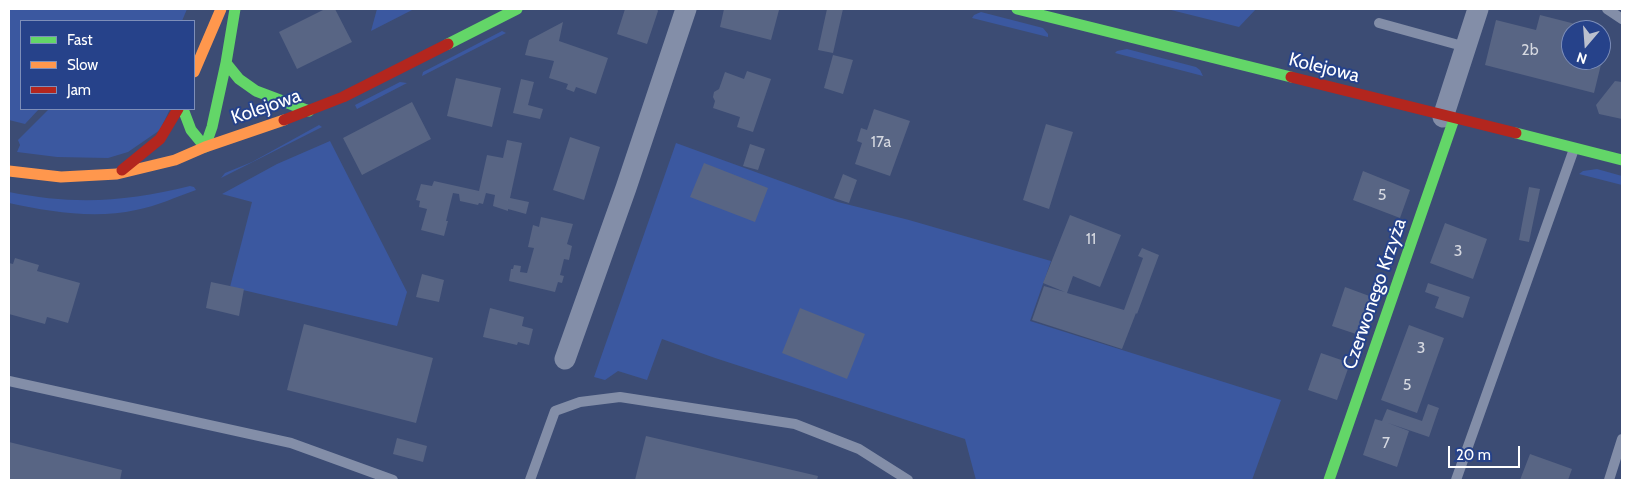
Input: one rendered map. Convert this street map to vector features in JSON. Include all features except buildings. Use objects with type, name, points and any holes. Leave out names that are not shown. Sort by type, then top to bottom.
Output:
[{"type":"street","points":[[195,70],[222,9]]},
{"type":"street","points":[[184,110],[192,134],[204,147],[212,127],[235,9]]},
{"type":"street","name":"Kolejowa","points":[[9,171],[61,177],[117,174],[175,160],[204,147],[309,111],[342,97],[517,9]]},
{"type":"street","points":[[565,359],[626,188],[686,9]]},
{"type":"street","name":"Kolejowa","points":[[1017,9],[1622,160]]},
{"type":"street","points":[[1449,118],[1466,47],[1478,9]]},
{"type":"street","points":[[226,63],[240,81],[259,92],[309,111]]},
{"type":"street","points":[[117,174],[160,139],[177,110]]},
{"type":"street","name":"Czerwonego Krzyża","points":[[1329,480],[1449,118]]},
{"type":"street","points":[[1610,158],[1622,156]]},
{"type":"lane","points":[[1607,9],[1622,19]]},
{"type":"lane","points":[[1379,23],[1466,47]]},
{"type":"lane","points":[[1456,480],[1574,148]]},
{"type":"lane","points":[[9,381],[291,443],[393,480]]},
{"type":"lane","points":[[530,480],[555,411],[580,402],[620,397],[794,424],[859,449],[908,480]]},
{"type":"lane","points":[[1609,480],[1622,439]]},
{"type":"shaded area","points":[[9,9],[187,9],[182,20],[20,20],[20,110],[38,110],[25,124],[9,120]]},
{"type":"shaded area","points":[[377,9],[414,9],[371,31]]},
{"type":"shaded area","points":[[1167,9],[1256,9],[1239,27]]},
{"type":"shaded area","points":[[981,12],[1043,28],[1048,37],[972,18]]},
{"type":"shaded area","points":[[502,31],[506,33],[422,76],[423,72]]},
{"type":"shaded area","points":[[1127,49],[1196,67],[1203,76],[1115,53]]},
{"type":"shaded area","points":[[400,82],[407,83],[357,109],[355,105]]},
{"type":"shaded area","points":[[48,110],[170,110],[160,130],[128,152],[108,158],[57,157],[17,152],[20,145],[18,140]]},
{"type":"shaded area","points":[[319,125],[322,127],[221,178],[225,173],[252,162]]},
{"type":"shaded area","points":[[330,141],[407,292],[397,326],[230,287],[252,202],[222,194],[277,164]]},
{"type":"shaded area","points":[[676,143],[838,202],[909,220],[1051,261],[1030,321],[1281,400],[1252,480],[976,480],[965,439],[662,339],[647,380],[618,371],[605,380],[594,377]]},
{"type":"shaded area","points":[[1597,169],[1622,176],[1622,185],[1579,174],[1583,171]]},
{"type":"shaded area","points":[[190,186],[196,190],[151,206],[120,213],[72,213],[9,203],[9,192],[56,199],[100,200],[144,196]]},
{"type":"traffic: fast","points":[[235,9],[226,63],[239,79],[256,91],[309,111]]},
{"type":"traffic: fast","points":[[448,44],[517,9]]},
{"type":"traffic: fast","points":[[1017,9],[1291,77]]},
{"type":"traffic: fast","points":[[183,110],[191,130],[205,147],[212,127],[226,63]]},
{"type":"traffic: fast","points":[[1329,480],[1454,119]]},
{"type":"traffic: fast","points":[[1516,133],[1622,160]]},
{"type":"traffic: slow","points":[[195,70],[221,9]]},
{"type":"traffic: slow","points":[[9,171],[61,177],[117,174],[175,160],[205,147],[284,120]]},
{"type":"traffic: jam","points":[[284,120],[343,97],[448,44]]},
{"type":"traffic: jam","points":[[1291,77],[1516,133]]},
{"type":"traffic: jam","points":[[122,170],[160,139],[177,110]]}]
